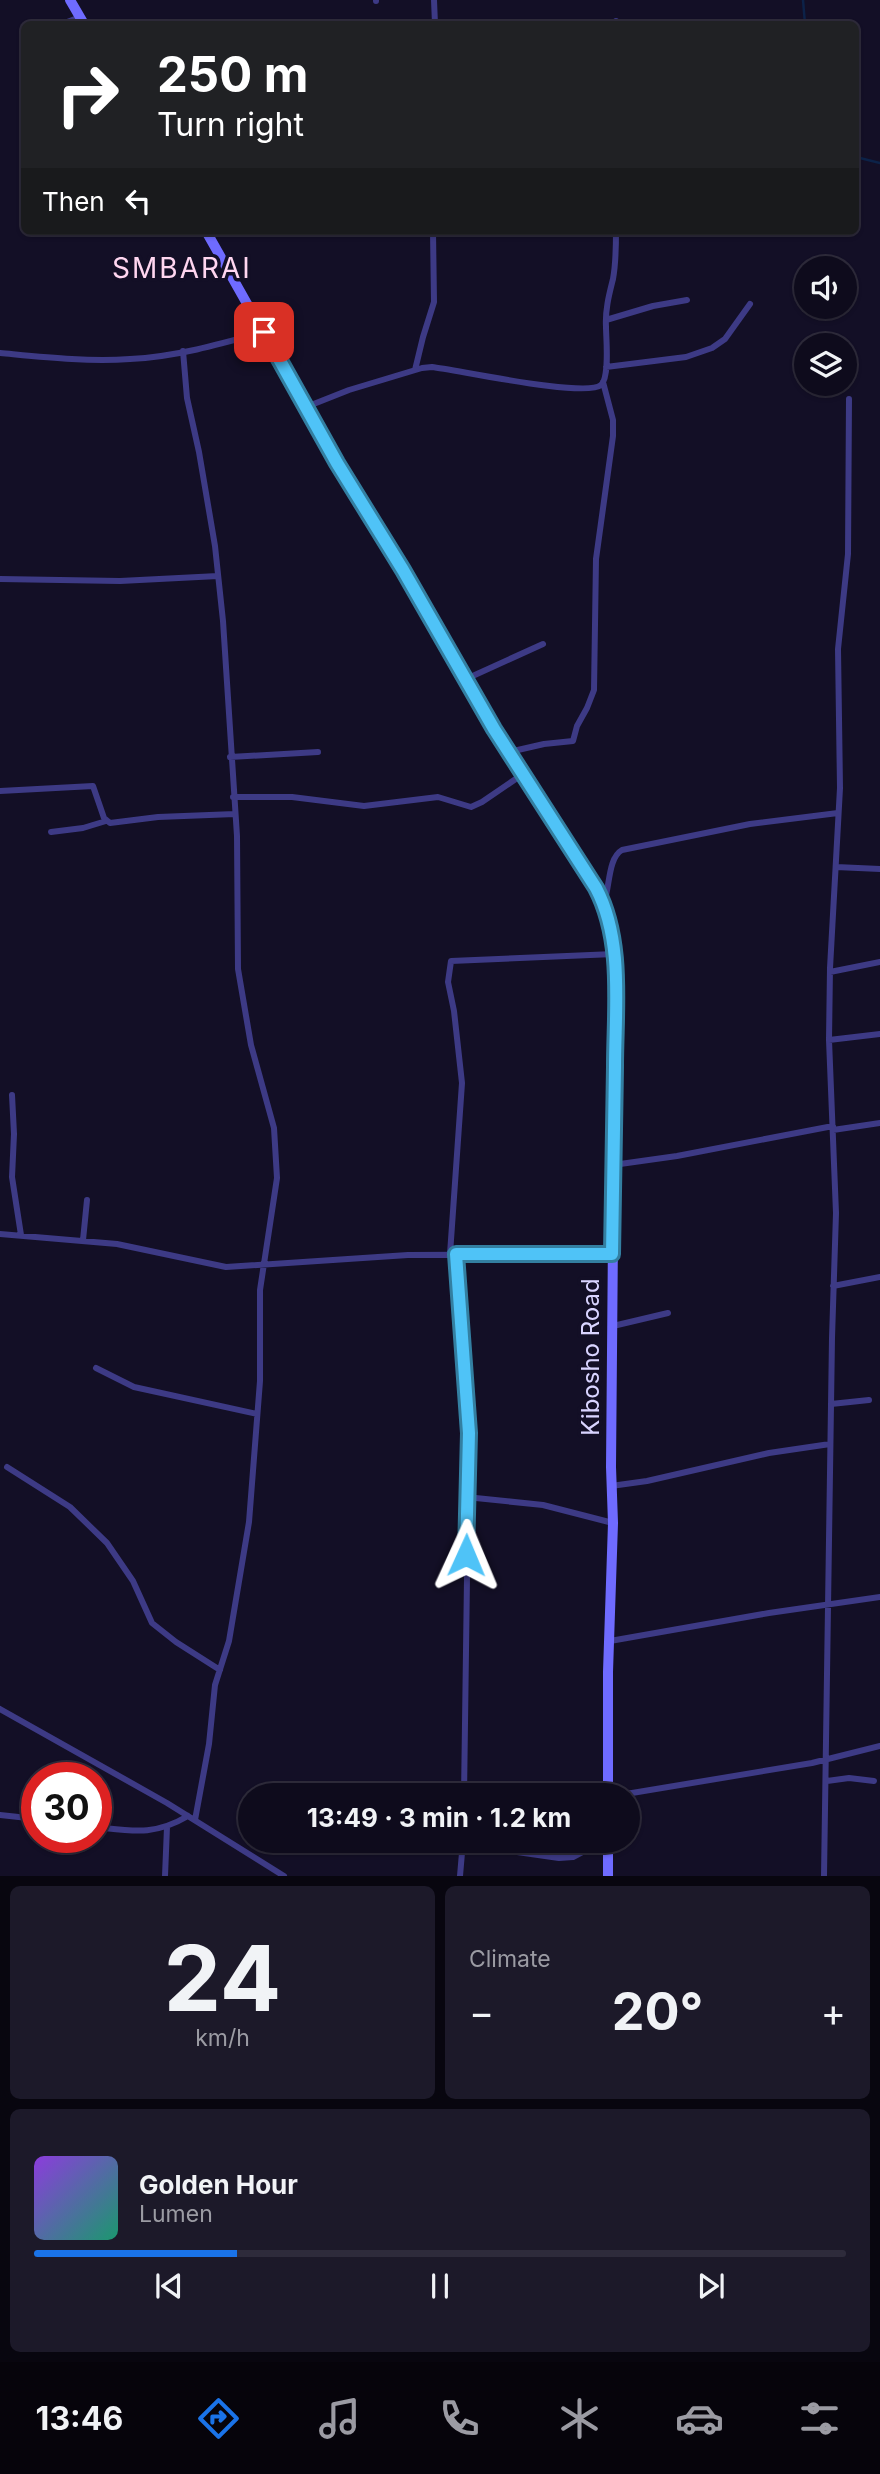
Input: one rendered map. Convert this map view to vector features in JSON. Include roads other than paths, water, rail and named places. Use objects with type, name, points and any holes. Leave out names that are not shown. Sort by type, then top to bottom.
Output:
[{"type":"street","points":[[70,0],[82,21]]},
{"type":"street","points":[[434,0],[435,21]]},
{"type":"street","name":"Kibosho Road","points":[[208,235],[509,752],[604,903],[609,919],[614,954],[611,1486],[614,1522],[608,1783]]},
{"type":"street","points":[[415,370],[422,337],[435,302],[433,235]]},
{"type":"street","points":[[509,752],[573,741],[594,690],[596,559],[613,436],[613,420],[603,382],[606,367],[608,297],[615,268],[616,235]]},
{"type":"street","points":[[606,320],[653,306],[687,300]]},
{"type":"street","points":[[606,367],[686,357],[712,348],[725,339],[750,304]]},
{"type":"street","points":[[0,353],[104,360],[132,359],[183,351],[264,332]]},
{"type":"street","points":[[183,351],[187,398],[199,452],[223,621],[235,814],[238,969],[251,1045],[274,1128],[276,1155],[274,1205],[262,1266],[257,1414],[247,1541],[229,1641],[214,1695],[209,1744],[195,1820]]},
{"type":"street","points":[[306,407],[349,390],[432,367],[510,381],[571,388],[595,388],[603,382]]},
{"type":"street","points":[[824,1875],[836,1213],[829,1040],[830,972],[840,750],[838,649],[848,554],[849,399]]},
{"type":"street","points":[[0,579],[180,580],[218,576]]},
{"type":"street","points":[[466,679],[542,644]]},
{"type":"street","points":[[230,757],[318,752]]},
{"type":"street","points":[[233,797],[292,797],[364,806],[438,797],[471,807],[523,774]]},
{"type":"street","points":[[0,791],[93,786],[106,821]]},
{"type":"street","points":[[604,903],[609,889],[611,862],[622,850],[750,824],[838,813]]},
{"type":"street","points":[[51,832],[83,828],[106,821],[116,823],[158,817],[235,814]]},
{"type":"street","points":[[836,867],[880,869]]},
{"type":"street","points":[[465,1783],[467,1723],[466,1497],[469,1433],[453,1254],[462,1083],[449,982],[452,961],[614,954]]},
{"type":"street","points":[[830,972],[880,962]]},
{"type":"street","points":[[829,1040],[880,1034]]},
{"type":"street","points":[[12,1096],[12,1177],[21,1235]]},
{"type":"street","points":[[613,1165],[833,1128],[880,1123]]},
{"type":"street","points":[[83,1240],[87,1200]]},
{"type":"street","points":[[0,1234],[83,1240],[145,1249],[213,1265],[262,1266],[347,1258],[453,1254],[612,1254]]},
{"type":"street","points":[[833,1286],[880,1277]]},
{"type":"street","points":[[612,1326],[668,1313]]},
{"type":"street","points":[[96,1368],[134,1388],[257,1414]]},
{"type":"street","points":[[831,1404],[869,1400]]},
{"type":"street","points":[[611,1486],[647,1481],[769,1453],[830,1444]]},
{"type":"street","points":[[7,1467],[70,1507],[107,1543],[133,1581],[152,1623],[220,1670]]},
{"type":"street","points":[[466,1497],[543,1505],[614,1522]]},
{"type":"street","points":[[610,1641],[724,1620],[880,1597]]},
{"type":"street","points":[[0,1709],[195,1820],[285,1875]]},
{"type":"street","points":[[640,1792],[827,1760],[880,1746]]},
{"type":"street","points":[[827,1781],[849,1778],[874,1781]]},
{"type":"street","points":[[0,1815],[21,1817]]},
{"type":"street","points":[[112,1828],[147,1831],[167,1827],[188,1816]]},
{"type":"street","points":[[165,1875],[167,1827]]},
{"type":"street","points":[[460,1875],[462,1853]]},
{"type":"street","points":[[524,1853],[559,1858],[581,1853]]},
{"type":"street","points":[[607,1853],[608,1875]]},
{"type":"waterway","points":[[803,0],[805,21]]},
{"type":"waterway","points":[[859,158],[880,163]]},
{"type":"district","name":"SMBARAI","points":[[182,268]]}]
